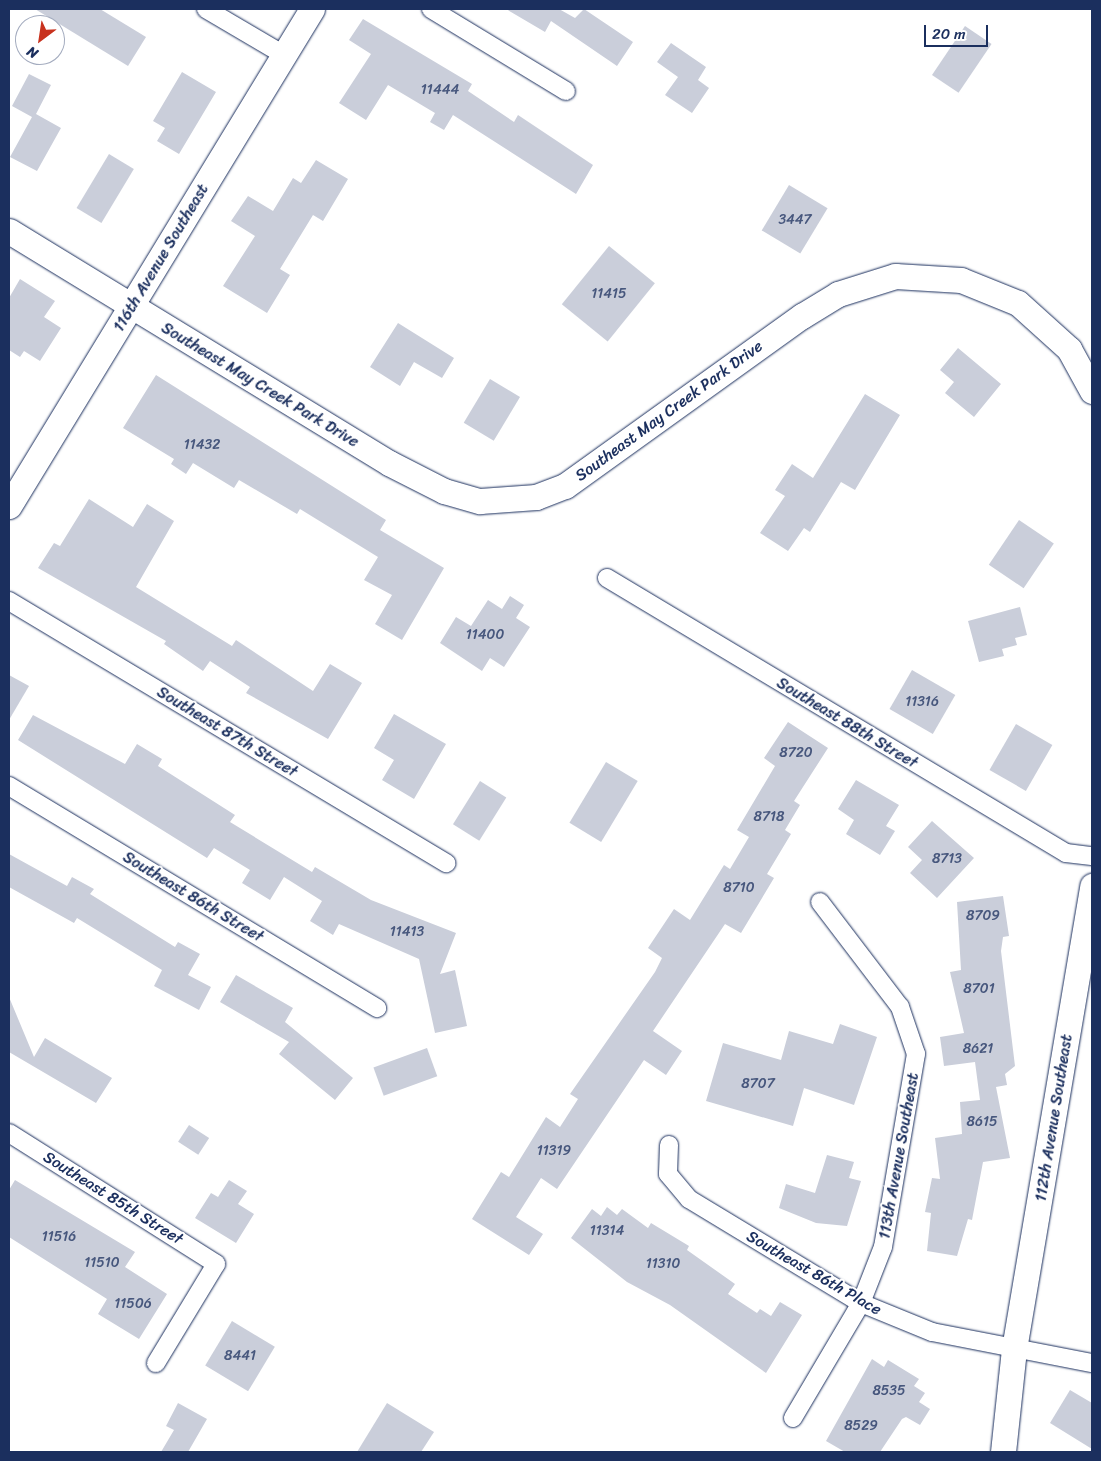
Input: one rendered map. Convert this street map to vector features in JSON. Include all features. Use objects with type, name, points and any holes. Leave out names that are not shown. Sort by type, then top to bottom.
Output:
[{"type":"street","points":[[206,9],[284,55]]},
{"type":"street","name":"116th Avenue Southeast","points":[[9,506],[312,9]]},
{"type":"street","points":[[431,9],[566,91]]},
{"type":"street","name":"Southeast May Creek Park Drive","points":[[9,231],[389,463],[444,491],[480,501],[536,497],[565,486],[802,316],[838,294],[895,276],[961,280],[1018,303],[1069,349],[1088,381]]},
{"type":"street","name":"Southeast 88th Street","points":[[607,578],[1058,848],[1092,856]]},
{"type":"street","name":"Southeast 87th Street","points":[[9,601],[446,862]]},
{"type":"street","name":"Southeast 86th Street","points":[[9,786],[377,1008]]},
{"type":"street","name":"112th Avenue Southeast","points":[[1003,1452],[1014,1349],[1092,886]]},
{"type":"street","name":"113th Avenue Southeast","points":[[793,1418],[861,1303],[883,1247],[892,1209],[916,1054],[900,1007],[820,902]]},
{"type":"street","name":"Southeast 85th Street","points":[[9,1132],[216,1264],[156,1363]]},
{"type":"street","name":"Southeast 86th Place","points":[[669,1145],[668,1174],[689,1198],[861,1303],[932,1332],[1014,1349],[1064,1354],[1092,1363]]},
{"type":"building","points":[[35,9],[100,9],[146,37],[128,66],[65,27],[65,15],[45,15]]},
{"type":"building","points":[[506,9],[559,9],[575,18],[584,9],[633,42],[617,66],[551,21],[545,32]]},
{"type":"building","points":[[363,19],[472,84],[468,91],[514,122],[518,115],[593,165],[576,194],[453,115],[444,130],[430,122],[435,113],[388,85],[366,120],[339,103],[371,54],[349,40]]},
{"type":"building","points":[[965,26],[992,44],[959,93],[932,75]]},
{"type":"building","points":[[671,43],[706,67],[698,80],[709,88],[692,113],[665,95],[678,77],[657,62]]},
{"type":"building","points":[[182,72],[216,92],[179,154],[157,141],[165,128],[153,121]]},
{"type":"building","points":[[29,74],[51,85],[36,114],[61,128],[37,171],[10,157],[32,117],[12,106]]},
{"type":"building","points":[[109,154],[134,169],[101,223],[77,208]]},
{"type":"building","points":[[316,160],[348,179],[323,221],[313,215],[280,269],[290,275],[267,313],[223,286],[255,236],[231,221],[248,196],[273,211],[293,178],[301,183]]},
{"type":"building","points":[[789,185],[828,208],[800,254],[762,230]]},
{"type":"building","points":[[609,246],[655,283],[608,341],[562,304]]},
{"type":"building","points":[[20,279],[55,301],[44,317],[61,328],[40,361],[24,351],[20,357],[9,350],[9,298]]},
{"type":"building","points":[[398,323],[454,358],[442,378],[414,362],[400,386],[370,367]]},
{"type":"building","points":[[958,348],[1001,384],[974,417],[945,393],[954,382],[940,370]]},
{"type":"building","points":[[156,375],[386,520],[380,530],[444,568],[402,640],[375,624],[392,595],[364,580],[378,557],[300,509],[297,514],[239,480],[234,488],[193,463],[186,474],[171,464],[174,459],[123,428]]},
{"type":"building","points":[[490,379],[520,397],[494,441],[464,423]]},
{"type":"building","points":[[865,394],[900,415],[855,490],[841,482],[810,532],[804,528],[788,551],[760,533],[785,496],[775,490],[792,464],[813,478]]},
{"type":"building","points":[[89,499],[133,527],[147,504],[174,521],[136,587],[232,646],[236,640],[313,691],[330,664],[362,683],[328,739],[246,693],[250,687],[210,661],[203,671],[164,644],[166,641],[38,568],[54,543],[60,546]]},
{"type":"building","points":[[1019,520],[1054,543],[1024,588],[989,565]]},
{"type":"building","points":[[510,596],[524,605],[516,618],[530,627],[504,667],[490,658],[482,671],[440,643],[456,617],[471,626],[488,600],[502,609]]},
{"type":"building","points":[[1020,607],[1027,635],[1015,638],[1017,645],[1002,649],[1004,656],[979,662],[968,621]]},
{"type":"building","points":[[912,670],[955,695],[933,734],[890,709]]},
{"type":"building","points":[[9,675],[29,686],[9,720]]},
{"type":"building","points":[[394,714],[446,744],[414,799],[382,780],[394,760],[374,748]]},
{"type":"building","points":[[33,715],[125,764],[137,744],[162,759],[158,766],[235,815],[230,822],[312,872],[315,867],[371,900],[456,933],[440,974],[455,970],[467,1026],[435,1033],[419,959],[339,924],[333,935],[310,921],[322,901],[284,877],[270,900],[242,883],[250,870],[214,848],[207,858],[18,740]]},
{"type":"building","points":[[788,722],[828,748],[794,801],[800,805],[785,830],[791,834],[767,874],[774,878],[741,933],[725,924],[653,1031],[682,1051],[666,1075],[644,1060],[557,1189],[541,1178],[516,1217],[543,1234],[529,1255],[472,1219],[501,1172],[509,1177],[546,1117],[560,1127],[578,1099],[570,1094],[655,972],[662,958],[648,948],[674,909],[690,920],[724,865],[730,869],[749,837],[737,830],[775,766],[764,758]]},
{"type":"building","points":[[1016,724],[1052,745],[1026,791],[990,770]]},
{"type":"building","points":[[606,762],[638,781],[601,842],[569,823]]},
{"type":"building","points":[[856,780],[899,805],[886,826],[895,831],[880,855],[846,834],[854,820],[838,809]]},
{"type":"building","points":[[480,781],[506,797],[479,841],[453,824]]},
{"type":"building","points":[[932,821],[974,858],[937,898],[910,873],[922,860],[908,847]]},
{"type":"building","points":[[9,854],[67,886],[72,877],[94,889],[90,894],[175,947],[178,942],[200,954],[188,975],[211,987],[199,1010],[154,986],[162,970],[77,918],[74,923],[9,887]]},
{"type":"building","points":[[1003,896],[1009,936],[1003,937],[1001,951],[1015,1066],[1005,1074],[1007,1085],[996,1087],[1010,1158],[983,1162],[972,1220],[968,1219],[957,1256],[927,1251],[931,1213],[925,1212],[932,1178],[940,1179],[935,1138],[962,1134],[960,1102],[980,1100],[975,1062],[944,1066],[940,1037],[964,1033],[950,972],[961,970],[957,902]]},
{"type":"building","points":[[236,975],[293,1008],[285,1022],[353,1078],[335,1100],[279,1054],[289,1042],[220,1002]]},
{"type":"building","points":[[9,997],[34,1057],[45,1038],[112,1078],[96,1103],[9,1052]]},
{"type":"building","points":[[840,1024],[877,1037],[854,1105],[804,1088],[793,1126],[706,1101],[723,1043],[781,1060],[789,1031],[833,1044]]},
{"type":"building","points":[[427,1048],[437,1076],[384,1096],[373,1067]]},
{"type":"building","points":[[189,1125],[209,1138],[198,1155],[178,1142]]},
{"type":"building","points":[[827,1155],[854,1162],[849,1178],[861,1181],[847,1226],[816,1223],[779,1208],[786,1184],[815,1193]]},
{"type":"building","points":[[15,1180],[135,1252],[125,1267],[167,1294],[139,1339],[98,1314],[107,1299],[9,1237],[9,1190]]},
{"type":"building","points":[[229,1180],[247,1191],[238,1204],[254,1214],[236,1243],[195,1218],[211,1193],[218,1197]]},
{"type":"building","points":[[607,1207],[617,1215],[622,1209],[648,1228],[651,1223],[689,1246],[687,1250],[735,1284],[728,1294],[757,1313],[760,1309],[771,1316],[780,1302],[802,1315],[766,1373],[670,1305],[627,1282],[571,1238],[592,1209],[601,1216]]},
{"type":"building","points":[[232,1321],[275,1347],[248,1391],[205,1366]]},
{"type":"building","points":[[872,1359],[884,1367],[888,1360],[919,1379],[914,1386],[925,1393],[919,1402],[930,1409],[920,1425],[906,1417],[902,1419],[880,1452],[845,1452],[826,1441]]},
{"type":"building","points":[[1070,1390],[1092,1403],[1092,1449],[1050,1423]]},
{"type":"building","points":[[178,1403],[207,1419],[188,1452],[161,1452],[174,1430],[166,1426]]},
{"type":"building","points":[[387,1403],[434,1432],[421,1452],[357,1452]]}]
